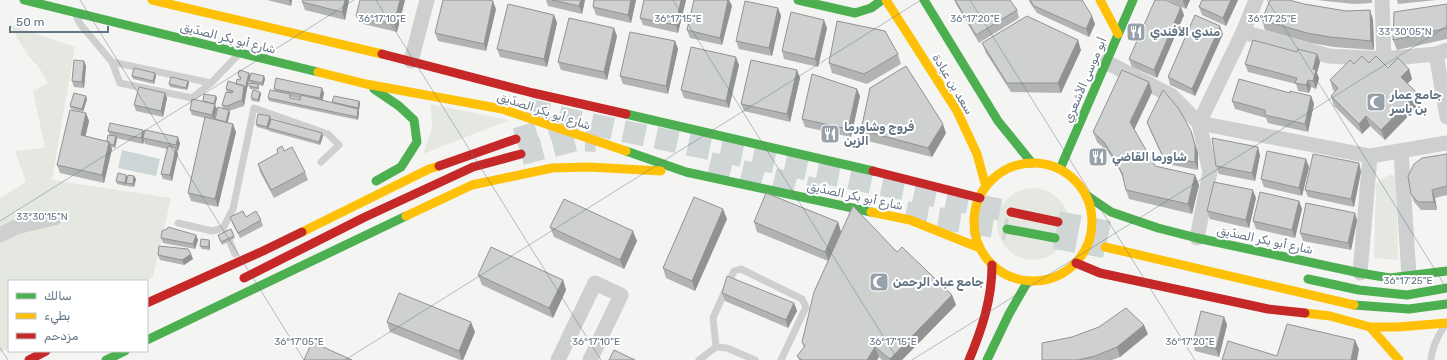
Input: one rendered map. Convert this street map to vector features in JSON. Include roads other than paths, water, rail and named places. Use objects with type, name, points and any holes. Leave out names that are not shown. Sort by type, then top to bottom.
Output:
[{"type":"main road","name":"شارع أبو بكر الصدّيق","points":[[24,0],[366,84],[502,108],[686,172],[910,220],[980,248]]},
{"type":"main road","name":"شارع أبو بكر الصدّيق","points":[[152,0],[412,61],[533,93],[905,178],[980,198]]},
{"type":"main road","points":[[798,0],[855,13],[871,8],[882,0]]},
{"type":"main road","name":"سعد بن عبادة","points":[[886,0],[957,111],[977,154],[986,187]]},
{"type":"main road","name":"سعد بن عبادة","points":[[924,0],[998,122],[1032,163]]},
{"type":"main road","points":[[1100,0],[1118,34]]},
{"type":"main road","name":"أبو موسى الأشعري","points":[[1060,169],[1133,0]]},
{"type":"main road","points":[[366,84],[399,106],[414,120],[417,142],[401,166],[368,186]]},
{"type":"main road","points":[[445,89],[507,104]]},
{"type":"main road","points":[[148,303],[263,251],[429,169],[516,139]]},
{"type":"main road","points":[[238,281],[365,217],[473,167],[521,154]]},
{"type":"main road","points":[[1032,163],[1047,164],[1060,169],[1075,180],[1086,195],[1091,208],[1092,222],[1091,236],[1076,263],[1063,273],[1046,280],[1028,281],[1003,273],[992,265],[980,248],[975,232],[975,214],[980,198],[986,187],[999,174],[1014,166],[1032,163]]},
{"type":"main road","points":[[148,340],[472,185],[552,168],[589,167],[686,172]]},
{"type":"main road","name":"شارع أبو بكر الصدّيق","points":[[1086,195],[1111,212],[1158,228],[1197,238],[1360,273],[1390,278],[1447,271]]},
{"type":"main road","points":[[1011,212],[1058,222]]},
{"type":"main road","points":[[1007,229],[1055,238]]},
{"type":"main road","points":[[148,299],[256,244]]},
{"type":"main road","points":[[1105,247],[1357,306],[1410,309],[1447,304]]},
{"type":"main road","points":[[1076,263],[1108,275],[1268,309],[1330,316],[1370,327],[1398,327],[1447,323]]},
{"type":"main road","points":[[969,360],[983,328],[992,295],[992,265]]},
{"type":"main road","points":[[1297,276],[1360,290],[1407,295],[1447,288]]},
{"type":"main road","points":[[988,360],[1028,281]]},
{"type":"main road","points":[[1370,327],[1399,360]]},
{"type":"main road","points":[[29,360],[44,352]]},
{"type":"main road","points":[[102,358],[122,352]]},
{"type":"street","points":[[412,61],[427,0]]},
{"type":"street","points":[[1199,124],[1243,32],[1256,0]]},
{"type":"street","points":[[1382,0],[1384,59]]},
{"type":"street","points":[[1243,32],[1329,56],[1384,59],[1441,52],[1447,117]]},
{"type":"street","points":[[1106,62],[1172,96],[1199,124],[1210,172],[1197,238]]},
{"type":"street","points":[[1199,124],[1370,156],[1447,143]]},
{"type":"street","points":[[1401,151],[1409,276]]},
{"type":"street","points":[[1360,273],[1370,156]]},
{"type":"street","points":[[0,235],[16,227],[55,218]]},
{"type":"street","points":[[558,360],[595,283],[621,295],[590,360]]},
{"type":"lane","points":[[74,12],[81,25],[112,62],[120,83],[192,98],[211,83],[239,53]]},
{"type":"lane","points":[[112,62],[211,83]]},
{"type":"lane","points":[[178,223],[212,231],[223,228],[232,209],[254,108],[328,134],[340,145],[321,162]]},
{"type":"lane","points":[[223,228],[235,254]]},
{"type":"lane","points":[[716,347],[713,318],[734,271],[741,269],[802,299],[806,307],[781,360]]},
{"type":"lane","points":[[1431,360],[1432,352],[1439,334],[1447,323]]},
{"type":"lane","points":[[699,360],[716,347],[727,348],[756,360]]},
{"type":"tunnel","points":[[527,109],[576,121],[1011,212]]},
{"type":"tunnel","points":[[516,139],[565,124]]},
{"type":"tunnel","points":[[521,154],[577,140],[596,141]]},
{"type":"tunnel","points":[[710,163],[818,190]]},
{"type":"tunnel","points":[[906,212],[1007,229]]},
{"type":"tunnel","points":[[1058,222],[1109,232]]},
{"type":"tunnel","points":[[1055,238],[1105,247]]},
{"type":"place","name":"مندي الأفندي","points":[[1136,32]]},
{"type":"place","name":"جامع عمار بن ياسر","points":[[1376,102]]},
{"type":"place","name":"فروج وشاورما الزين","points":[[830,134]]},
{"type":"place","name":"شاورما القاضي","points":[[1098,157]]},
{"type":"place","name":"جامع عباد الرحمن","points":[[879,282]]}]
